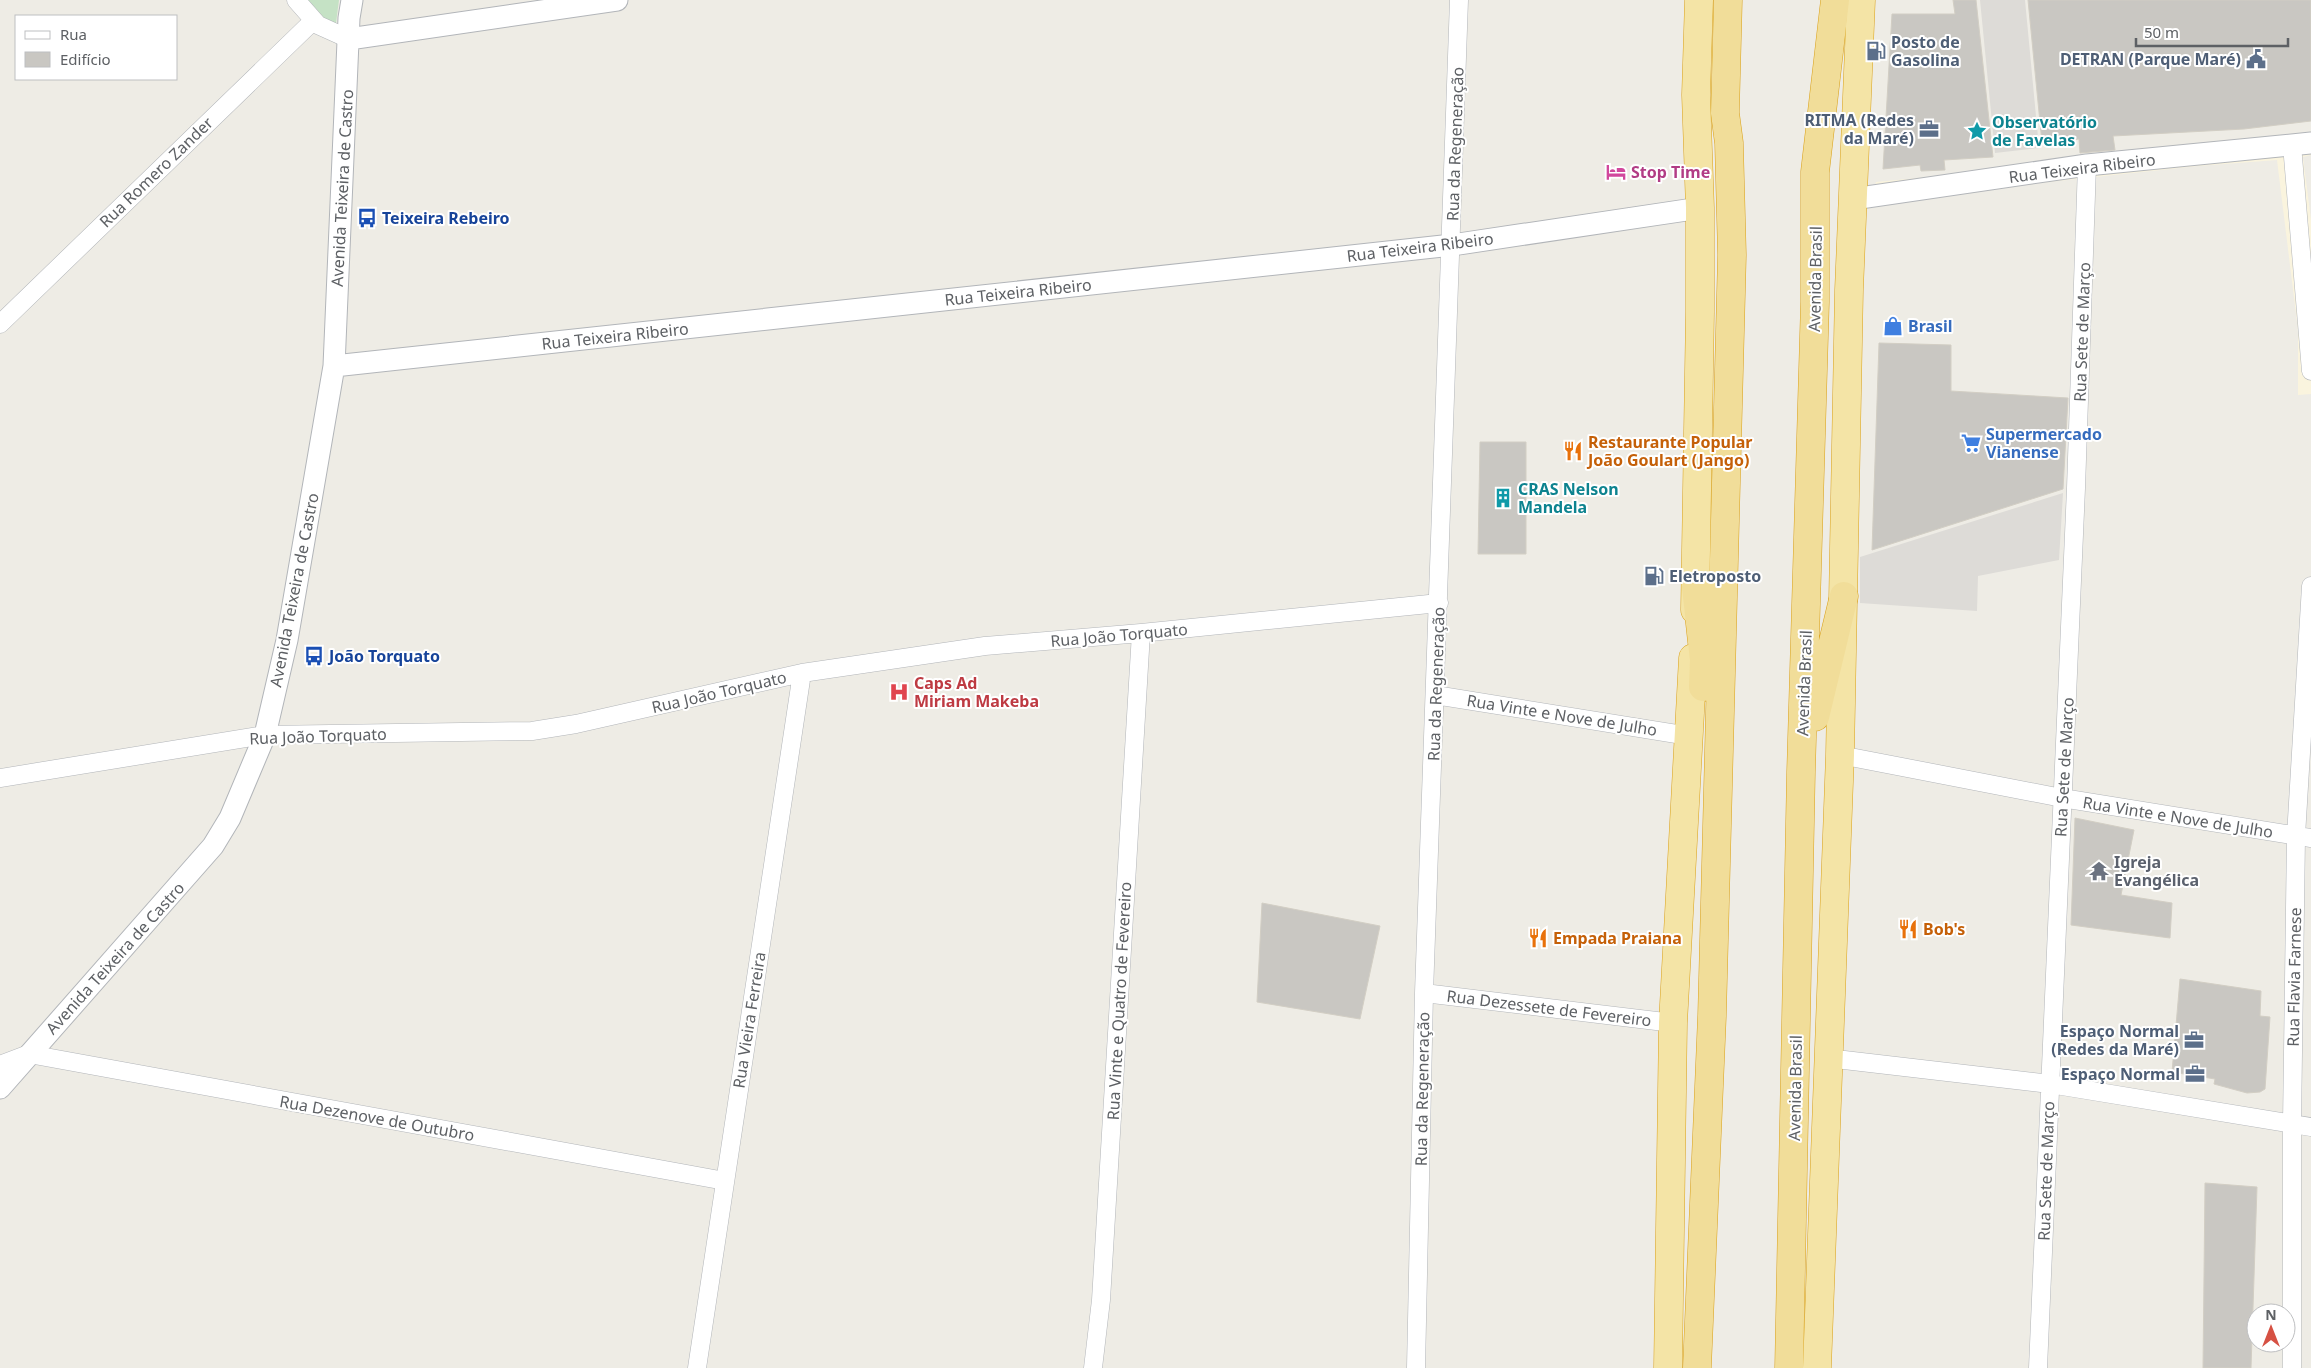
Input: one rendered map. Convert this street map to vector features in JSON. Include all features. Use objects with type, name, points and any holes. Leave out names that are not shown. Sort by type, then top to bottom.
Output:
[{"type":"highway","points":[[1668,1368],[1673,1023],[1696,587],[1700,208],[1696,95],[1698,0]]},
{"type":"highway","points":[[1697,1368],[1713,996],[1732,255],[1729,143],[1725,113],[1728,0]]},
{"type":"highway","name":"Avenida Brasil","points":[[1790,1368],[1802,772],[1815,302],[1815,172],[1835,0]]},
{"type":"highway","name":"Avenida Brasil","points":[[1817,1368],[1827,1058],[1840,755],[1848,300],[1861,0]]},
{"type":"highway","points":[[1696,587],[1704,660],[1701,824],[1696,899],[1689,1272],[1698,1333]]},
{"type":"highway","points":[[1802,772],[1844,596]]},
{"type":"street","points":[[296,0],[313,21],[349,39],[617,0]]},
{"type":"street","name":"Avenida Teixeira de Castro","points":[[0,1088],[213,846],[230,818],[265,735],[287,640],[334,366],[352,0]]},
{"type":"street","name":"Rua da Regeneração","points":[[1416,1368],[1424,993],[1452,244],[1459,0]]},
{"type":"street","name":"Rua Romero Zander","points":[[0,324],[313,21]]},
{"type":"street","points":[[2302,144],[2311,371]]},
{"type":"street","name":"Rua Teixeira Ribeiro","points":[[1853,199],[2088,165],[2302,144]]},
{"type":"street","name":"Rua Sete de Março","points":[[2038,1368],[2088,165]]},
{"type":"street","name":"Rua Teixeira Ribeiro","points":[[334,366],[1452,244],[1700,208]]},
{"type":"street","name":"Rua Flavia Farnese","points":[[2292,1368],[2292,1124],[2304,837],[2311,586]]},
{"type":"street","name":"Rua João Torquato","points":[[0,778],[265,735],[532,731],[576,724],[802,673],[985,646],[1141,633],[1439,603]]},
{"type":"street","name":"Rua Vinte e Quatro de Fevereiro","points":[[1093,1368],[1101,1300],[1141,633]]},
{"type":"street","name":"Rua Vieira Ferreira","points":[[697,1368],[802,673]]},
{"type":"street","name":"Rua Vinte e Nove de Julho","points":[[1435,695],[1689,736]]},
{"type":"street","name":"Rua Vinte e Nove de Julho","points":[[1840,755],[2062,798],[2304,837]]},
{"type":"street","name":"Rua Dezessete de Fevereiro","points":[[1424,993],[1673,1023]]},
{"type":"street","points":[[0,1065],[29,1054]]},
{"type":"street","name":"Rua Dezenove de Outubro","points":[[29,1054],[725,1181]]},
{"type":"street","points":[[1827,1058],[2050,1084],[2311,1127]]},
{"type":"shaded area","points":[[1980,0],[2025,0],[2039,148],[1995,153]]},
{"type":"shaded area","points":[[2311,133],[2311,155],[2303,157],[2311,220],[2311,394],[2298,395],[2298,330],[2277,160],[2198,166],[1871,201],[1876,182],[2003,170]]},
{"type":"shaded area","points":[[2063,493],[2059,560],[1978,576],[1977,611],[1860,603],[1860,557]]},
{"type":"green space","points":[[307,0],[339,0],[335,31]]},
{"type":"building","points":[[1953,0],[1976,0],[1993,157],[1944,160],[1945,170],[1921,171],[1920,165],[1883,169],[1892,14],[1955,14]]},
{"type":"building","points":[[2028,0],[2311,0],[2311,121],[2244,129],[2113,136],[2115,150],[2080,153],[2079,139],[2042,143]]},
{"type":"building","name":"Supermercado Vianense","points":[[1879,343],[1951,345],[1951,391],[2068,398],[2063,489],[1872,550]]},
{"type":"building","name":"CRAS Nelson Mandela","points":[[1480,442],[1526,442],[1526,554],[1478,554]]},
{"type":"building","name":"Igreja Evangélica","points":[[2075,818],[2134,830],[2121,895],[2172,903],[2170,938],[2071,925]]},
{"type":"building","points":[[1262,903],[1380,926],[1360,1019],[1257,1002]]},
{"type":"building","points":[[2180,979],[2261,991],[2260,1016],[2270,1017],[2265,1089],[2260,1092],[2247,1093],[2214,1084],[2215,1079],[2172,1072]]},
{"type":"building","points":[[2205,1183],[2257,1187],[2253,1303],[2246,1303],[2246,1353],[2251,1353],[2251,1368],[2203,1368]]},
{"type":"place","name":"Posto de Gasolina","points":[[1876,51]]},
{"type":"place","name":"DETRAN (Parque Maré)","points":[[2256,59]]},
{"type":"place","name":"RITMA (Redes da Maré)","points":[[1929,129]]},
{"type":"place","name":"Observatório de Favelas","points":[[1977,131]]},
{"type":"place","name":"Stop Time","points":[[1616,172]]},
{"type":"place","name":"Teixeira Rebeiro","points":[[367,218]]},
{"type":"place","name":"Brasil","points":[[1893,326]]},
{"type":"place","name":"Supermercado Vianense","points":[[1971,443]]},
{"type":"place","name":"Restaurante Popular João Goulart (Jango)","points":[[1573,451]]},
{"type":"place","name":"CRAS Nelson Mandela","points":[[1503,498]]},
{"type":"place","name":"Eletroposto","points":[[1654,576]]},
{"type":"place","name":"João Torquato","points":[[314,656]]},
{"type":"place","name":"Caps Ad Miriam Makeba","points":[[899,692]]},
{"type":"place","name":"Igreja Evangélica","points":[[2099,871]]},
{"type":"place","name":"Bob's","points":[[1908,929]]},
{"type":"place","name":"Empada Praiana","points":[[1538,938]]},
{"type":"place","name":"Espaço Normal (Redes da Maré)","points":[[2194,1040]]},
{"type":"place","name":"Espaço Normal","points":[[2195,1074]]}]
